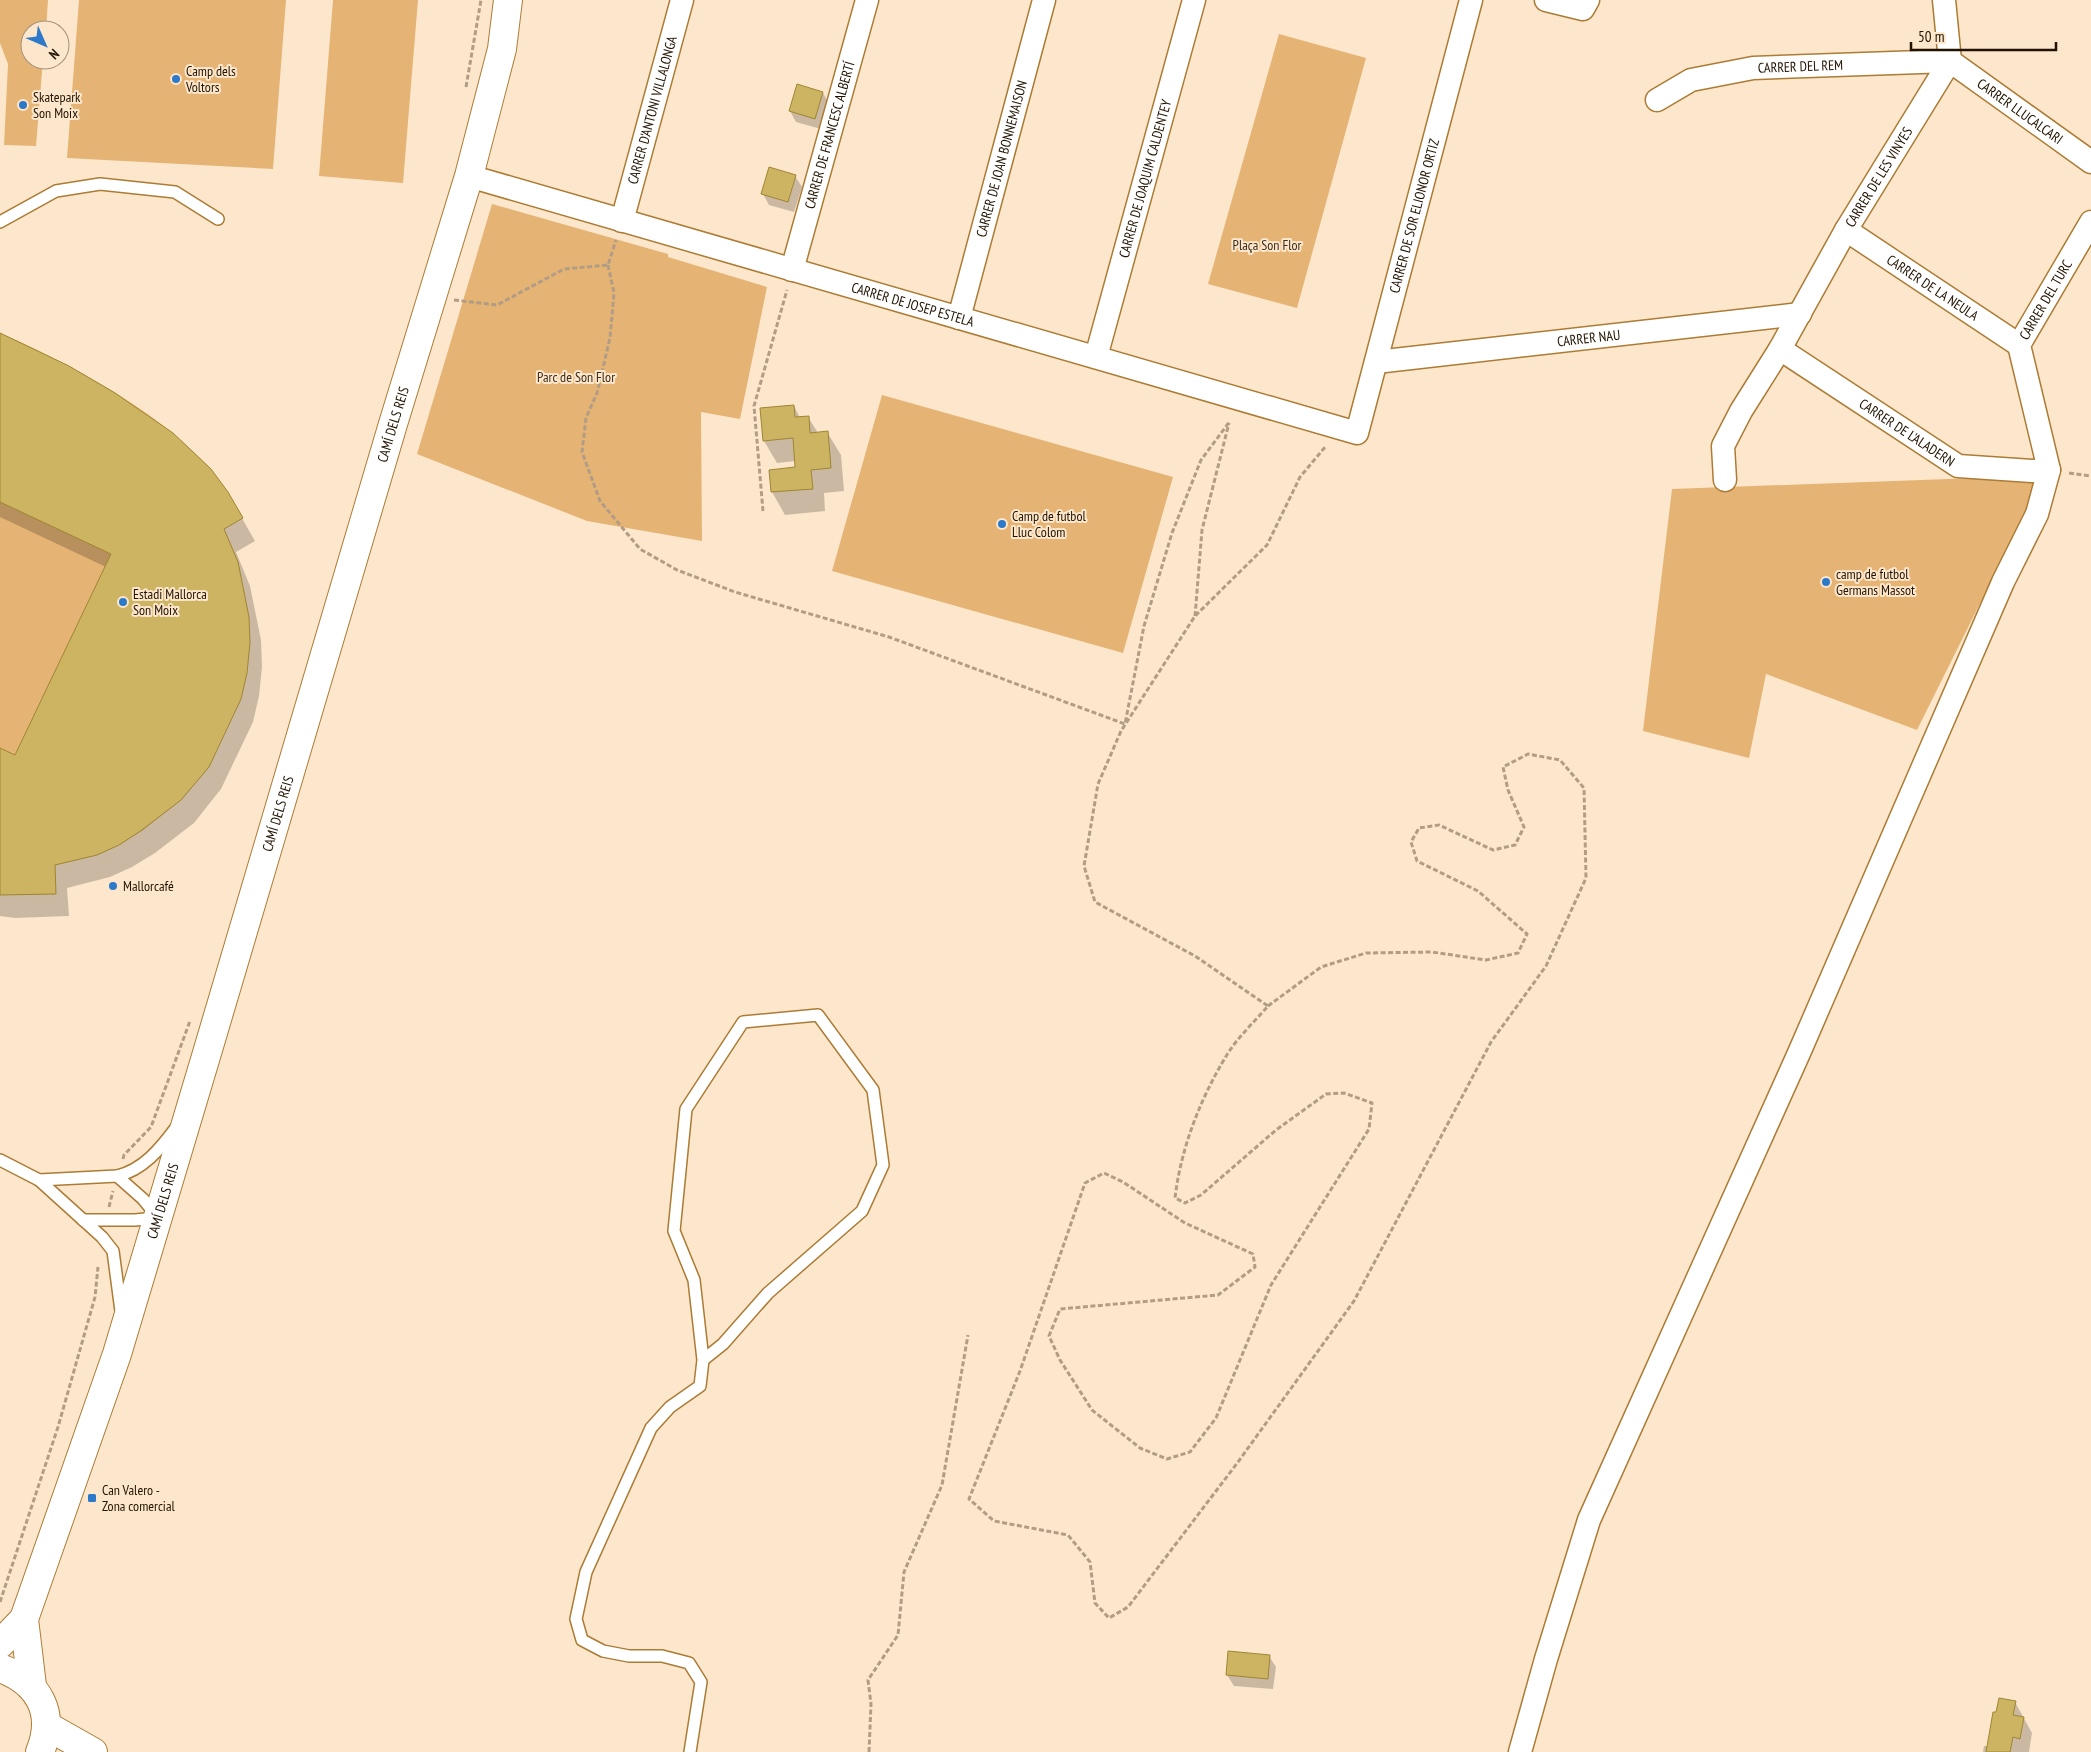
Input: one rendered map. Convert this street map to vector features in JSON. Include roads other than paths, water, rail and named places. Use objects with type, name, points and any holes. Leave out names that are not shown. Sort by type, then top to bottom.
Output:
[{"type":"street","name":"CAMÍ DELS REIS","points":[[24,1619],[124,1333],[469,176],[502,48],[508,0]]},
{"type":"street","name":"CARRER D'ANTONI VILLALONGA","points":[[622,220],[682,0]]},
{"type":"street","name":"CARRER DE FRANCESC ALBERTÍ","points":[[792,270],[867,0]]},
{"type":"street","name":"CARRER DE JOAN BONNEMAISON","points":[[959,318],[1044,0]]},
{"type":"street","name":"CARRER DE JOAQUIM CALDENTEY","points":[[1096,357],[1194,0]]},
{"type":"street","name":"CARRER DE SOR ELIONOR ORTIZ","points":[[1349,430],[1376,362],[1471,0]]},
{"type":"street","points":[[1546,0],[1585,4]]},
{"type":"street","points":[[1944,0],[1950,61]]},
{"type":"street","name":"CARRER DEL REM","points":[[1657,100],[1691,80],[1753,68],[1950,61]]},
{"type":"street","name":"CARRER LLUCALCARI","points":[[1950,61],[2091,162]]},
{"type":"street","name":"CARRER DE LES VINYES","points":[[1780,349],[1846,230],[1950,61]]},
{"type":"street","name":"CARRER DE JOSEP ESTELA","points":[[469,176],[1349,430]]},
{"type":"street","name":"CARRER DEL TURC","points":[[2049,470],[2019,345],[2091,222]]},
{"type":"street","name":"CARRER DE LA NEULA","points":[[1846,230],[2019,345]]},
{"type":"street","name":"CARRER NAU","points":[[1376,362],[1800,314]]},
{"type":"street","points":[[1725,480],[1723,446],[1780,349]]},
{"type":"street","name":"CARRER DE L'ALADERN","points":[[1780,349],[1958,466],[2032,471],[2049,470]]},
{"type":"street","points":[[1520,1752],[1546,1659],[1589,1520],[1799,1053],[1996,599],[2037,514],[2049,470]]},
{"type":"street","points":[[0,1644],[24,1619]]},
{"type":"street","points":[[24,1619],[32,1686]]},
{"type":"street","points":[[0,1668],[18,1674],[32,1686],[40,1698],[45,1711],[46,1726],[40,1752]]},
{"type":"street","points":[[46,1726],[94,1752]]},
{"type":"lane","points":[[0,222],[56,192],[100,184],[175,192],[218,220]]},
{"type":"lane","points":[[690,1752],[701,1682],[689,1663],[662,1656],[629,1656],[603,1651],[582,1640],[576,1619],[586,1572],[651,1428],[670,1407],[700,1386],[703,1360],[694,1280],[674,1231],[686,1109],[743,1022],[818,1015],[874,1090],[883,1165],[862,1211],[768,1293],[723,1344],[703,1360]]},
{"type":"lane","points":[[39,1180],[117,1176],[130,1173],[158,1151],[191,1108]]},
{"type":"lane","points":[[0,1160],[39,1180],[102,1237],[113,1252],[124,1333]]},
{"type":"lane","points":[[117,1176],[143,1199],[158,1217]]},
{"type":"lane","points":[[83,1220],[135,1220],[158,1217]]},
{"type":"place","name":"Camp dels Voltors","points":[[176,79]]},
{"type":"place","name":"Skatepark Son Moix","points":[[23,105]]},
{"type":"place","name":"Camp de futbol Lluc Colom","points":[[1002,524]]},
{"type":"place","name":"camp de futbol Germans Massot","points":[[1826,582]]},
{"type":"place","name":"Estadi Mallorca Son Moix","points":[[123,602]]},
{"type":"place","name":"Mallorcafé","points":[[113,886]]},
{"type":"place","name":"Can Valero - Zona comercial","points":[[92,1498]]},
{"type":"park label","name":"Plaça Son Flor","points":[[1267,245]]},
{"type":"park label","name":"Parc de Son Flor","points":[[576,377]]}]
